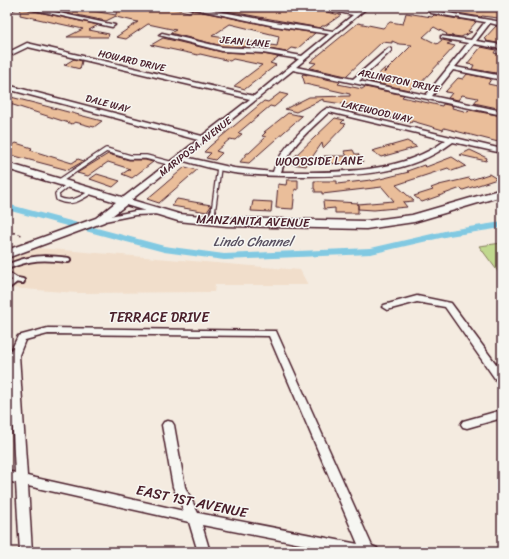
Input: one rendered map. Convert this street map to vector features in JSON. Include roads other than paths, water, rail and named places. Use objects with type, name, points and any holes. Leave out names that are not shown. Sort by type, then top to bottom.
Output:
[{"type":"street","points":[[7,10],[14,7]]},
{"type":"street","points":[[24,7],[112,26]]},
{"type":"street","points":[[188,7],[276,24],[335,33]]},
{"type":"street","points":[[319,7],[357,14]]},
{"type":"street","name":"MARIPOSA AVENUE","points":[[7,254],[100,220],[181,158],[365,7]]},
{"type":"street","points":[[431,11],[502,24]]},
{"type":"street","points":[[428,97],[490,21]]},
{"type":"street","name":"JEAN LANE","points":[[162,36],[222,49],[263,51],[304,58]]},
{"type":"street","points":[[443,37],[502,47]]},
{"type":"street","name":"HOWARD DRIVE","points":[[7,55],[27,45],[255,98]]},
{"type":"street","points":[[355,81],[389,50]]},
{"type":"street","name":"ARLINGTON DRIVE","points":[[292,68],[502,113]]},
{"type":"street","points":[[452,68],[502,78]]},
{"type":"street","name":"DALE WAY","points":[[7,87],[204,139]]},
{"type":"street","name":"LAKEWOOD WAY","points":[[276,174],[279,162],[290,147],[328,110],[502,151]]},
{"type":"street","name":"WOODSIDE LANE","points":[[181,158],[219,168],[250,172],[276,174],[341,174],[394,167],[429,155],[442,148],[452,139]]},
{"type":"street","name":"MANZANITA AVENUE","points":[[7,166],[158,212],[178,217],[212,221],[366,225],[414,218],[502,192]]},
{"type":"street","points":[[100,220],[135,213],[158,212]]},
{"type":"street","points":[[387,307],[417,299],[448,305],[502,380]]},
{"type":"street","name":"TERRACE DRIVE","points":[[26,552],[14,355],[21,338],[48,331],[273,332],[369,552]]},
{"type":"street","points":[[467,424],[502,414]]},
{"type":"street","points":[[168,426],[179,487],[194,518],[204,552]]},
{"type":"street","name":"EAST 1ST AVENUE","points":[[7,476],[194,518],[369,552]]},
{"type":"lane","points":[[91,192],[74,202],[61,201],[57,197],[63,183],[106,150],[130,157],[146,157],[173,164]]},
{"type":"lane","points":[[212,221],[219,168]]},
{"type":"lane","points":[[7,268],[24,259],[42,256],[68,260]]},
{"type":"lane","points":[[7,274],[16,280],[22,281]]},
{"type":"lane","points":[[7,287],[16,280]]},
{"type":"waterway","name":"Lindo Channel","points":[[7,207],[164,249],[224,257],[371,251],[449,233],[502,225]]}]
